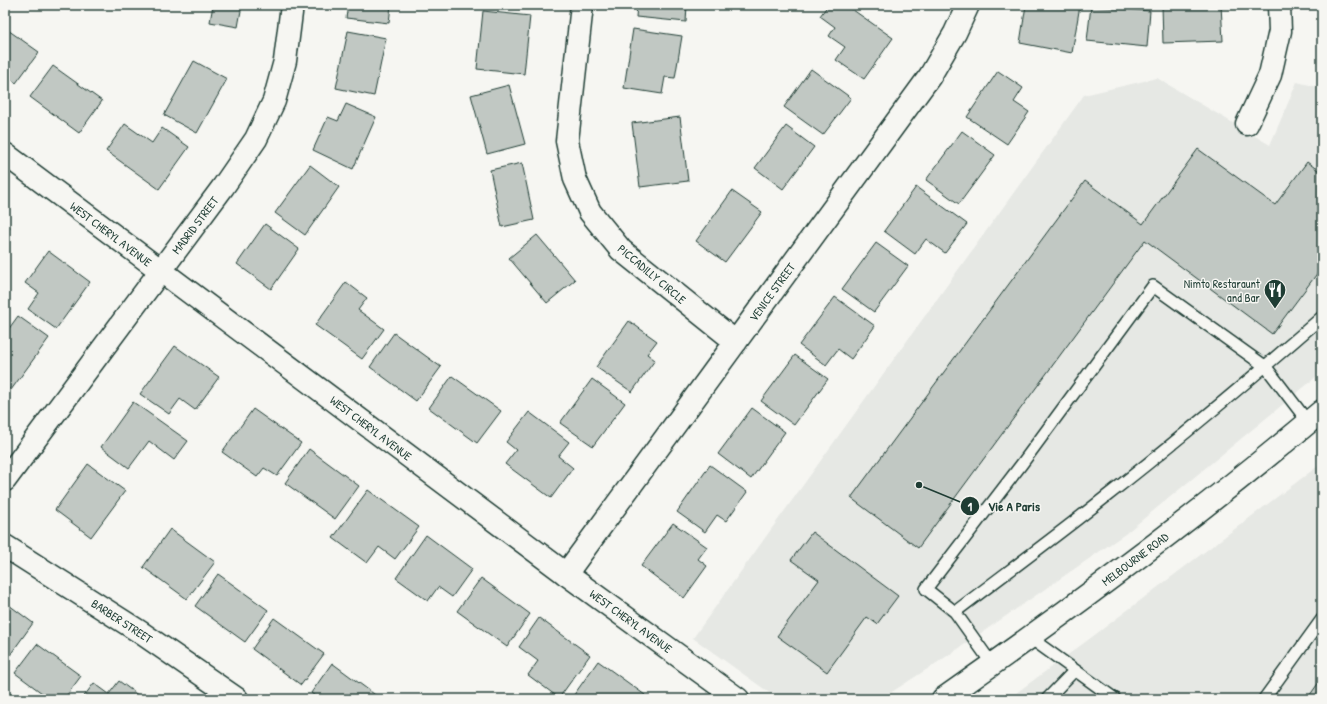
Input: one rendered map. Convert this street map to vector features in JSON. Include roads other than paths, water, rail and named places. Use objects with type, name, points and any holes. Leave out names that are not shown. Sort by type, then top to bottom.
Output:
[{"type":"street","name":"MADRID STREET","points":[[5,480],[223,187],[256,139],[274,101],[285,61],[292,5]]},
{"type":"street","name":"PICCADILLY CIRCLE","points":[[582,5],[567,141],[575,179],[590,212],[621,250],[736,342]]},
{"type":"street","name":"VENICE STREET","points":[[566,574],[930,76],[955,33],[968,5]]},
{"type":"street","points":[[1247,124],[1270,76],[1280,31],[1280,5]]},
{"type":"street","name":"WEST CHERYL AVENUE","points":[[5,154],[566,574],[738,699]]},
{"type":"street","name":"MELBOURNE ROAD","points":[[943,699],[1142,554],[1268,456],[1315,416]]},
{"type":"street","name":"BARBER STREET","points":[[5,546],[140,632],[237,699]]},
{"type":"lane","points":[[992,664],[955,612],[926,589],[1021,465],[1153,286],[1266,367],[1315,416]]},
{"type":"lane","points":[[955,612],[1108,496],[1266,367],[1322,317]]},
{"type":"lane","points":[[1264,699],[1322,619]]},
{"type":"lane","points":[[1029,637],[1115,699]]},
{"type":"lane","points":[[1047,699],[1075,670]]},
{"type":"place","name":"Nimto Restaraunt and Bar","points":[[1275,310]]},
{"type":"place","name":"Vie A Paris","points":[[919,485]]}]
